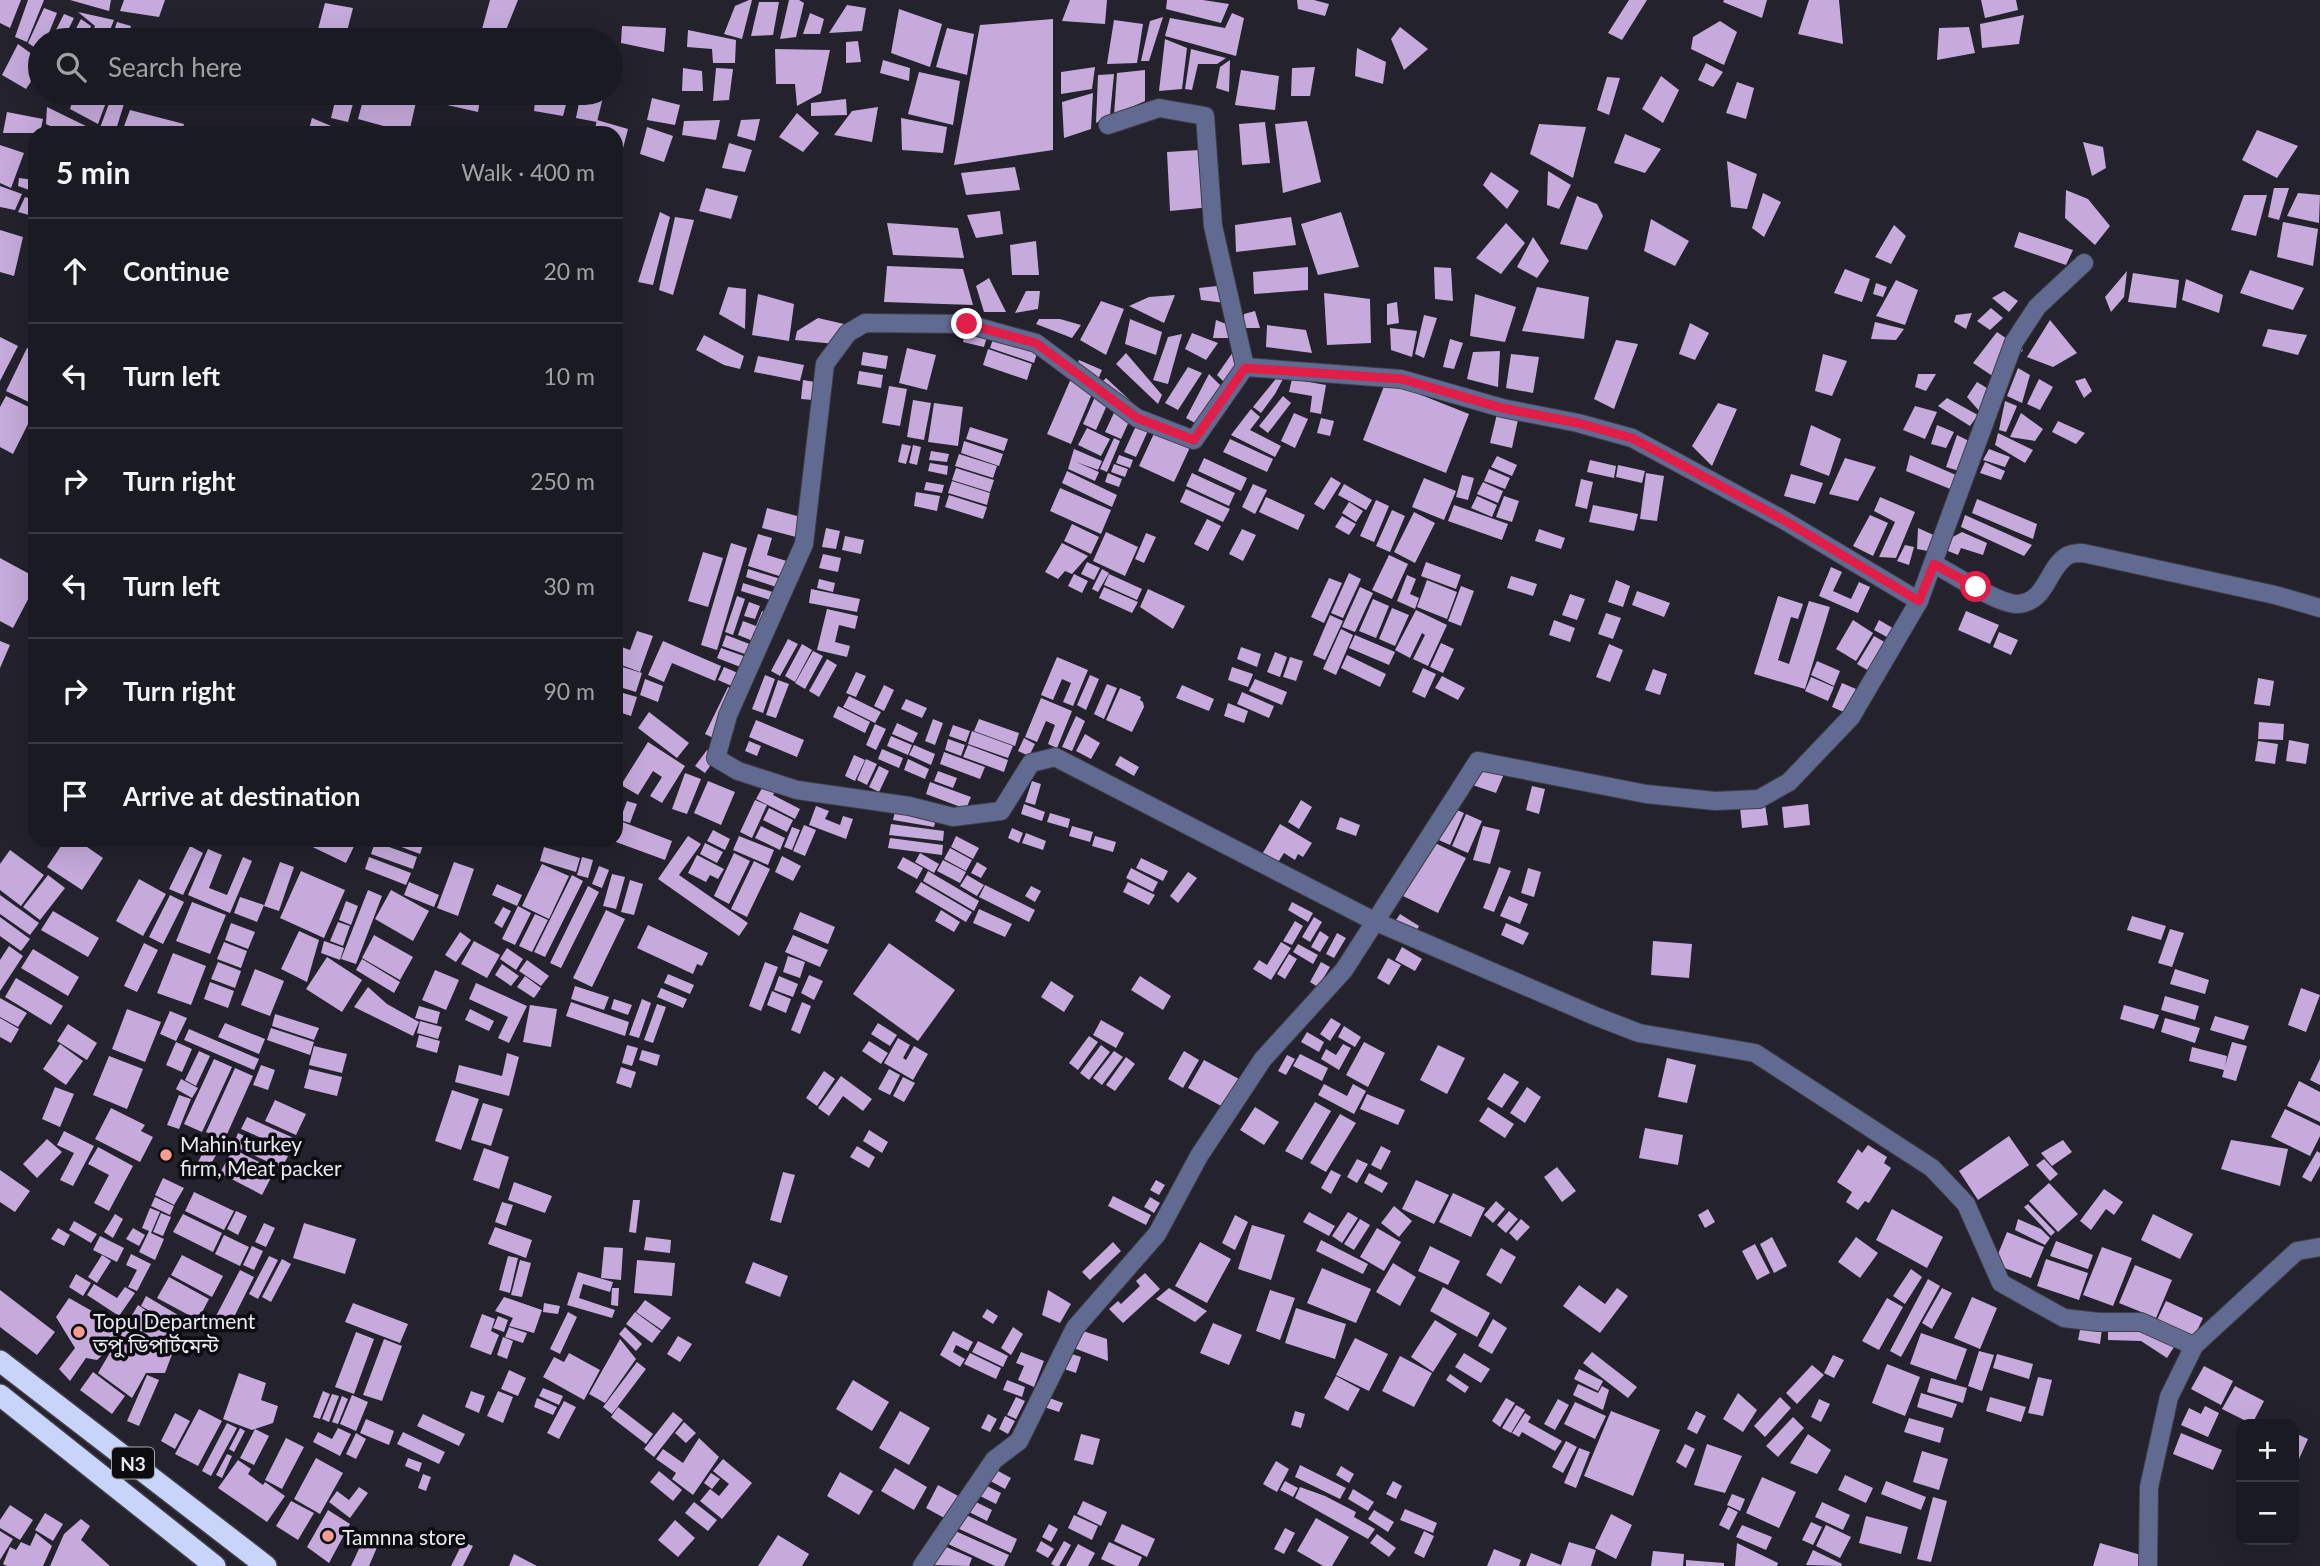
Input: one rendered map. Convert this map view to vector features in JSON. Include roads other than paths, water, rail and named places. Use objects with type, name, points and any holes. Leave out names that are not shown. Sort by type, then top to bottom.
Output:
[{"type":"highway","name":"N3","points":[[0,1361],[266,1566]]},
{"type":"highway","name":"N3","points":[[0,1395],[215,1566]]},
{"type":"street","points":[[1108,125],[1159,108],[1205,116],[1213,226],[1245,368],[1194,440],[1137,418],[1036,343],[967,324],[865,323],[848,333],[825,364],[804,544],[728,715],[716,758],[737,771],[797,790],[909,806],[953,817],[1001,811],[1031,763],[1055,758],[1374,920],[1595,1016],[1639,1033],[1755,1053],[1932,1168],[1966,1204],[2001,1283],[2064,1318],[2098,1322],[2141,1322],[2194,1346]]},
{"type":"street","points":[[922,1566],[994,1460],[1019,1441],[1075,1328],[1157,1234],[1199,1157],[1263,1059],[1344,970],[1478,761],[1646,794],[1715,801],[1759,799],[1789,782],[1852,717],[1919,601],[2014,342],[2037,307],[2084,263]]},
{"type":"street","points":[[1245,368],[1402,379],[1502,408],[1578,423],[1632,438],[1782,519],[1919,601]]},
{"type":"street","points":[[1934,564],[1996,598],[2018,604],[2034,599],[2044,588],[2055,568],[2068,555],[2083,553],[2275,595],[2320,608]]},
{"type":"street","points":[[2148,1566],[2149,1487],[2169,1397],[2194,1346],[2297,1251],[2320,1247]]},
{"type":"place","name":"Mahin turkey firm, Meat packer","points":[[166,1155]]},
{"type":"place","name":"Topu Department তপু ডিপার্টমেন্ট","points":[[79,1332]]},
{"type":"place","name":"Tamnna store","points":[[328,1536]]}]
